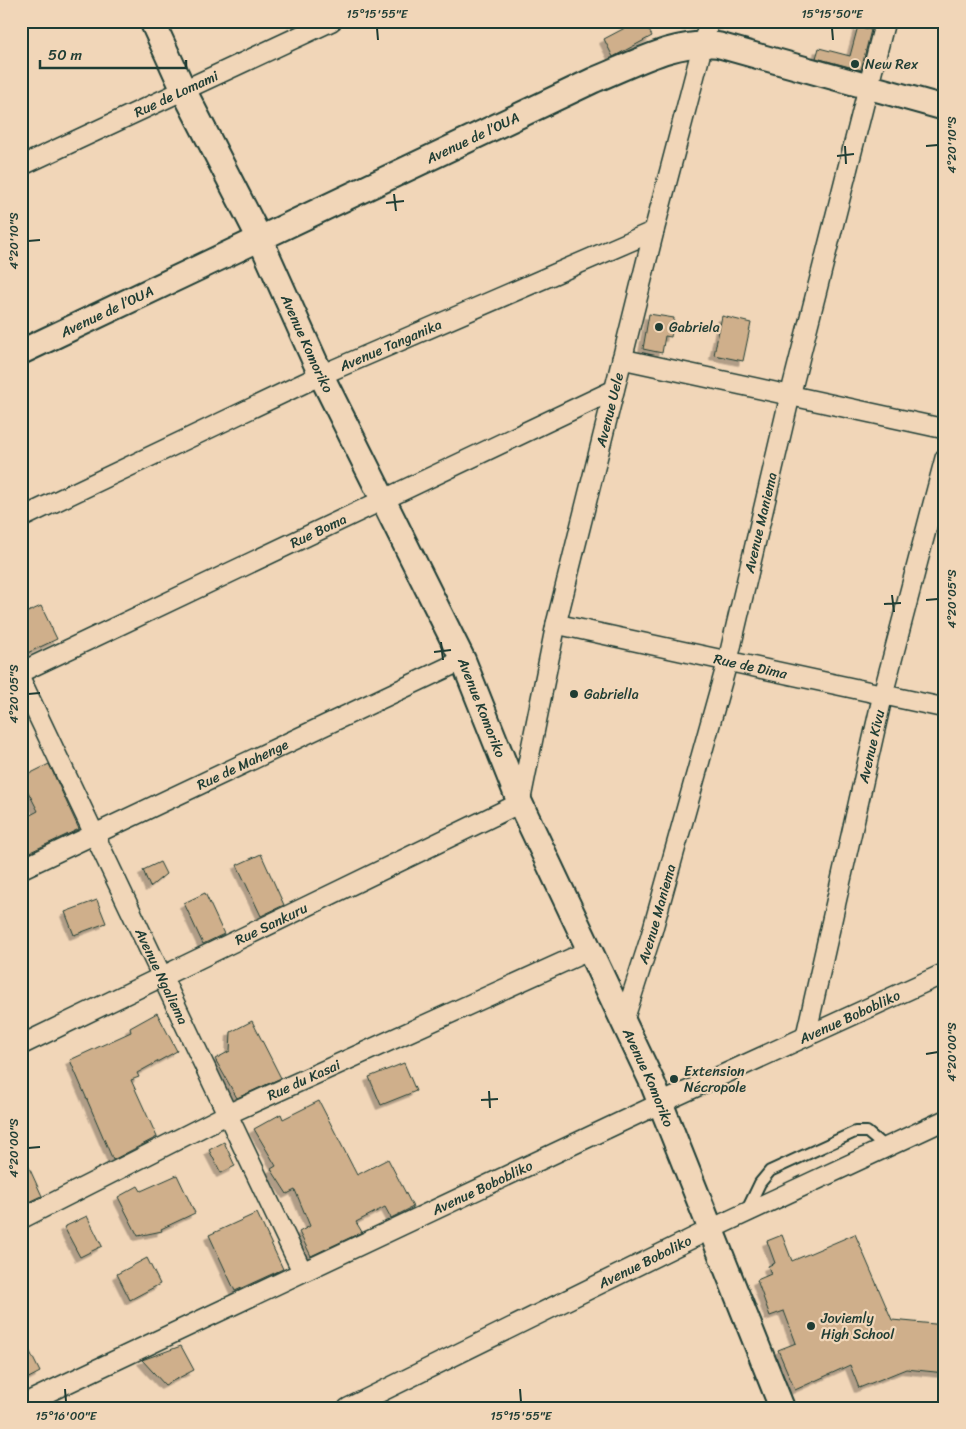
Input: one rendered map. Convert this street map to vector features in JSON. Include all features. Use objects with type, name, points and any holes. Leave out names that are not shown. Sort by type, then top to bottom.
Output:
[{"type":"street","name":"Avenue Komoriko","points":[[152,21],[184,91],[260,239],[321,375],[462,660],[520,803],[624,1020],[661,1103],[709,1230],[782,1408]]},
{"type":"street","name":"Rue de Lomami","points":[[21,166],[332,21]]},
{"type":"street","name":"Avenue Maniema","points":[[624,1020],[650,939],[728,660],[790,396],[870,87],[885,21]]},
{"type":"street","name":"Avenue de l’OUA","points":[[21,352],[594,80],[678,48],[707,32],[734,48],[945,108]]},
{"type":"street","name":"Avenue Uele","points":[[520,803],[556,624],[654,231],[707,32]]},
{"type":"street","name":"Avenue Tanganika","points":[[21,518],[321,375],[654,231]]},
{"type":"street","points":[[622,359],[945,429]]},
{"type":"street","name":"Rue Boma","points":[[21,672],[614,390]]},
{"type":"street","name":"Avenue Kivu","points":[[806,1035],[883,694],[945,458]]},
{"type":"street","name":"Rue de Dima","points":[[556,624],[945,708]]},
{"type":"street","name":"Rue de Mahenge","points":[[21,869],[462,660]]},
{"type":"street","name":"Avenue Ngaliema","points":[[21,680],[93,835],[302,1271]]},
{"type":"street","name":"Rue Sankuru","points":[[21,1045],[520,803]]},
{"type":"street","name":"Rue du Kasai","points":[[21,1219],[228,1114],[590,950]]},
{"type":"street","name":"Avenue Bobobliko","points":[[21,1405],[806,1035],[945,973]]},
{"type":"street","name":"Avenue Boboliko","points":[[348,1408],[709,1230],[945,1120]]},
{"type":"lane","points":[[745,1214],[760,1183],[770,1171],[855,1132],[867,1132],[886,1148]]},
{"type":"building","points":[[638,21],[644,21],[652,36],[613,57],[604,39]]},
{"type":"building","points":[[858,26],[871,30],[861,70],[816,58],[819,48],[850,56]]},
{"type":"building","name":"Gabriela","points":[[649,314],[674,318],[671,337],[665,336],[662,353],[643,349]]},
{"type":"building","points":[[722,316],[751,323],[743,361],[714,355]]},
{"type":"building","points":[[41,606],[57,639],[21,656],[21,615]]},
{"type":"building","points":[[49,764],[79,829],[26,854],[21,845],[21,820],[38,811],[21,778]]},
{"type":"building","points":[[261,854],[284,905],[261,916],[237,865]]},
{"type":"building","points":[[160,862],[166,874],[150,887],[143,870]]},
{"type":"building","points":[[205,893],[224,934],[203,944],[184,903]]},
{"type":"building","points":[[97,900],[106,923],[74,935],[65,912]]},
{"type":"building","points":[[157,1013],[177,1051],[137,1073],[139,1077],[131,1080],[157,1137],[113,1160],[70,1060],[131,1032],[130,1028]]},
{"type":"building","points":[[252,1021],[281,1078],[237,1098],[215,1059],[230,1051],[231,1032]]},
{"type":"building","points":[[404,1063],[416,1091],[381,1105],[369,1077]]},
{"type":"building","points":[[319,1101],[357,1175],[388,1159],[413,1207],[391,1218],[385,1207],[356,1222],[362,1232],[311,1256],[299,1232],[310,1226],[295,1190],[287,1194],[271,1169],[276,1166],[254,1129],[281,1114],[283,1119]]},
{"type":"building","points":[[224,1142],[235,1166],[221,1173],[209,1150]]},
{"type":"building","points":[[21,1150],[42,1196],[21,1206]]},
{"type":"building","points":[[177,1175],[195,1213],[161,1229],[162,1231],[138,1236],[118,1197],[138,1186],[141,1191]]},
{"type":"building","points":[[257,1213],[283,1269],[235,1291],[209,1235]]},
{"type":"building","points":[[87,1216],[102,1246],[80,1257],[64,1227]]},
{"type":"building","points":[[855,1234],[892,1320],[945,1325],[945,1373],[906,1369],[859,1388],[850,1365],[795,1390],[778,1350],[796,1343],[784,1311],[770,1316],[757,1280],[771,1274],[768,1266],[775,1263],[767,1241],[782,1235],[792,1261]]},
{"type":"building","points":[[147,1258],[160,1284],[130,1300],[117,1274]]},
{"type":"building","points":[[21,1334],[40,1372],[21,1382]]},
{"type":"building","points":[[181,1346],[194,1370],[165,1385],[142,1360]]},
{"type":"place","name":"New Rex","points":[[855,64]]},
{"type":"place","name":"Gabriela","points":[[659,327]]},
{"type":"place","name":"Gabriella","points":[[574,694]]},
{"type":"place","name":"Extension Nécropole","points":[[674,1079]]},
{"type":"place","name":"Joviemly High School","points":[[811,1326]]}]
